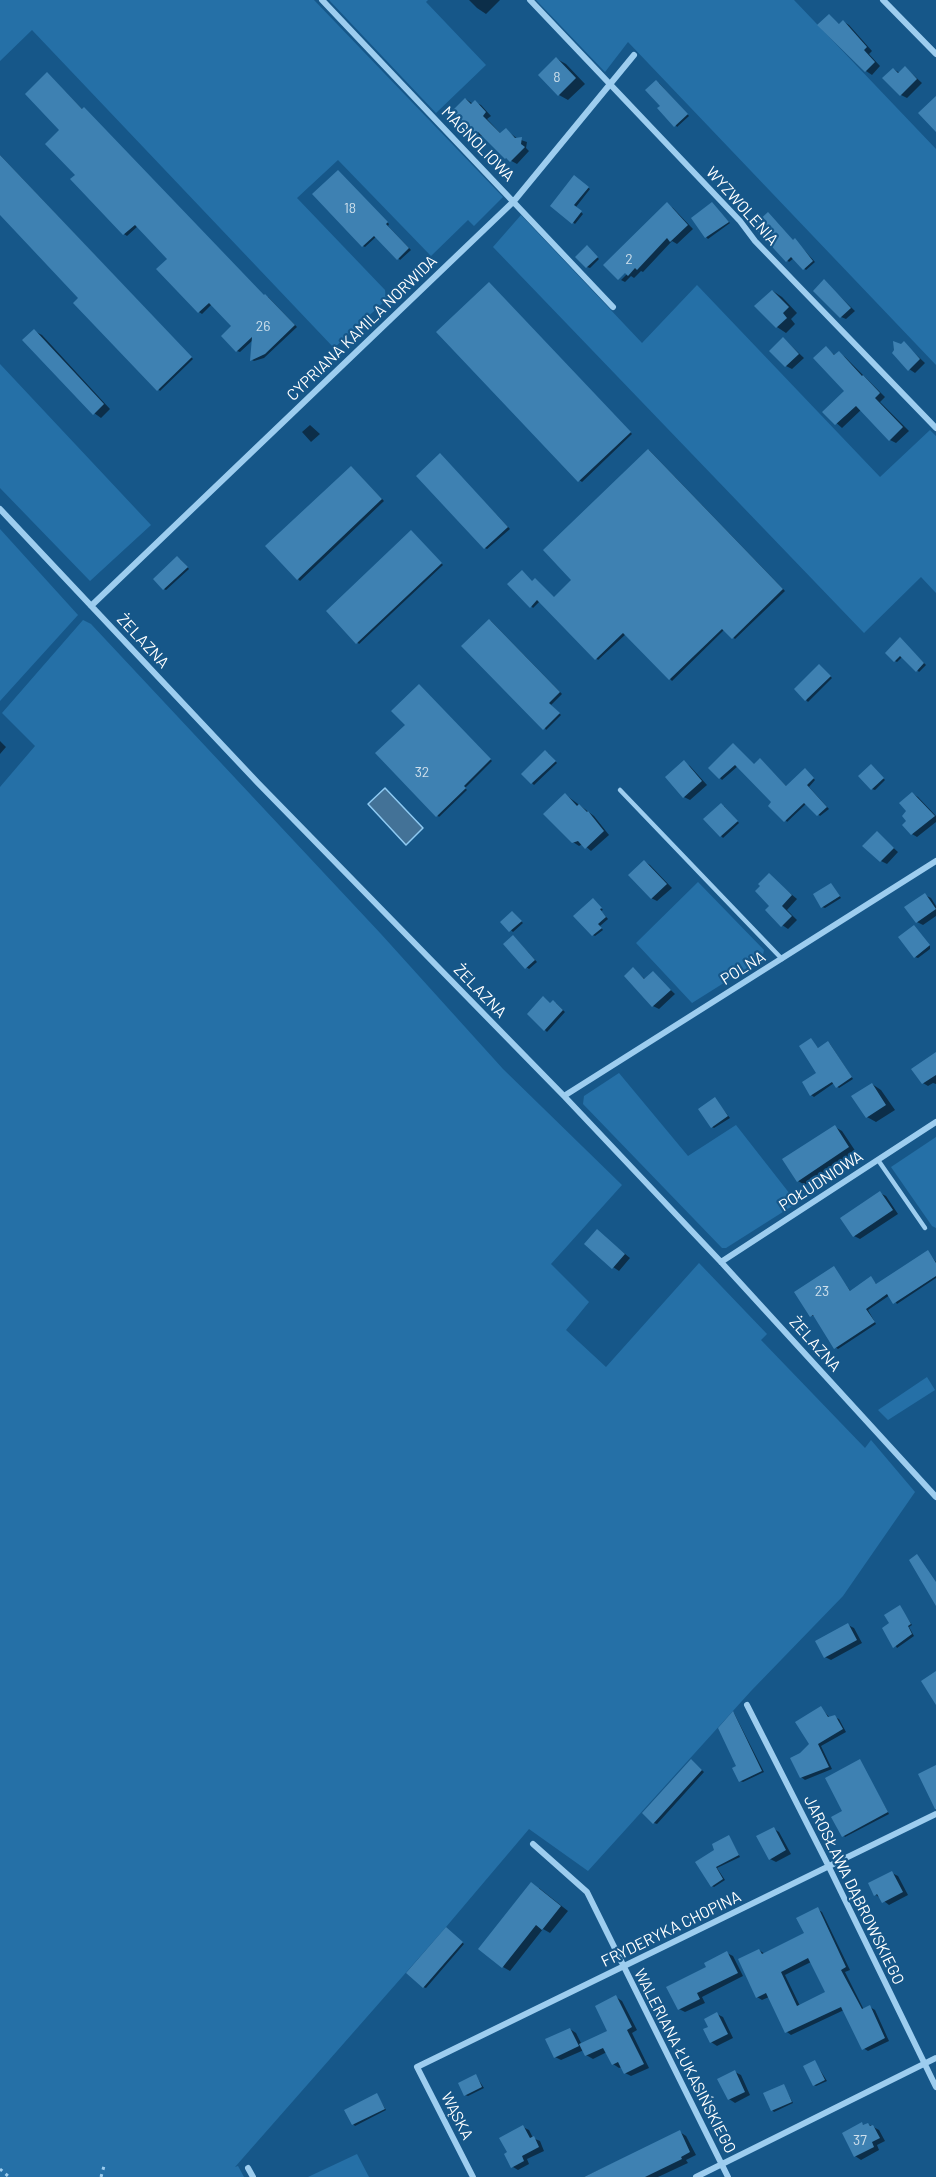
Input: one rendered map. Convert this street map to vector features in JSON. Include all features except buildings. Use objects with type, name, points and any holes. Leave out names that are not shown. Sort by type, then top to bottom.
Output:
[{"type":"street","name":"MAGNOLIOWA","points":[[322,0],[613,307]]},
{"type":"street","name":"WYZWOLENIA","points":[[530,0],[740,221],[755,241],[936,428]]},
{"type":"street","points":[[883,0],[936,54]]},
{"type":"street","name":"CYPRIANA KAMILA NORWIDA","points":[[91,606],[514,201],[634,55]]},
{"type":"street","name":"ŻELAZNA","points":[[0,509],[258,783],[564,1096],[721,1262],[936,1497]]},
{"type":"street","name":"POLNA","points":[[564,1096],[936,861]]},
{"type":"street","name":"POŁUDNIOWA","points":[[721,1262],[936,1122]]},
{"type":"street","name":"JAROSŁAWA DĄBROWSKIEGO","points":[[747,1705],[936,2087]]},
{"type":"street","name":"FRYDERYKA CHOPINA","points":[[417,2067],[936,1814]]},
{"type":"street","name":"WALERIANA ŁUKASIŃSKIEGO","points":[[533,1844],[587,1892],[728,2177]]},
{"type":"street","points":[[696,2177],[936,2058]]},
{"type":"street","name":"WĄSKA","points":[[417,2067],[474,2177]]},
{"type":"street","points":[[248,2168],[253,2177]]},
{"type":"lane","points":[[620,790],[782,959]]},
{"type":"lane","points":[[878,1160],[925,1228]]},
{"type":"path","points":[[101,2177],[104,2166]]},
{"type":"path","points":[[0,2169],[9,2177]]},
{"type":"shaded area","points":[[0,0],[314,0],[503,197],[474,226],[468,220],[431,256],[338,160],[297,198],[385,290],[386,300],[334,348],[32,30],[0,61]]},
{"type":"shaded area","points":[[329,0],[428,0],[426,2],[486,65],[436,113]]},
{"type":"shaded area","points":[[536,0],[794,0],[936,149],[936,365],[628,42],[605,72]]},
{"type":"shaded area","points":[[521,215],[642,343],[697,285],[880,477],[930,430],[936,436],[936,593],[921,577],[864,633],[493,247]]},
{"type":"shaded area","points":[[0,364],[151,525],[90,581],[0,488]]},
{"type":"shaded area","points":[[0,529],[78,615],[0,701]]},
{"type":"shaded area","points":[[83,620],[91,624],[381,934],[503,1069],[622,1185],[551,1264],[589,1302],[566,1330],[606,1367],[699,1263],[767,1334],[761,1340],[865,1448],[871,1440],[915,1492],[843,1596],[751,1691],[588,1871],[529,1829],[235,2167],[238,2166],[244,2177],[0,2177],[0,787],[35,746],[2,713]]},
{"type":"shaded area","points":[[385,788],[423,828],[406,845],[368,804]]},
{"type":"shaded area","points":[[698,882],[764,950],[762,959],[692,1003],[636,943]]},
{"type":"shaded area","points":[[619,1073],[688,1156],[736,1125],[797,1203],[726,1248],[722,1248],[583,1104],[584,1096]]},
{"type":"shaded area","points":[[936,1137],[936,1228],[932,1226],[891,1167]]},
{"type":"shaded area","points":[[927,1377],[935,1390],[888,1420],[878,1410]]},
{"type":"shaded area","points":[[357,2154],[369,2177],[308,2177]]}]
